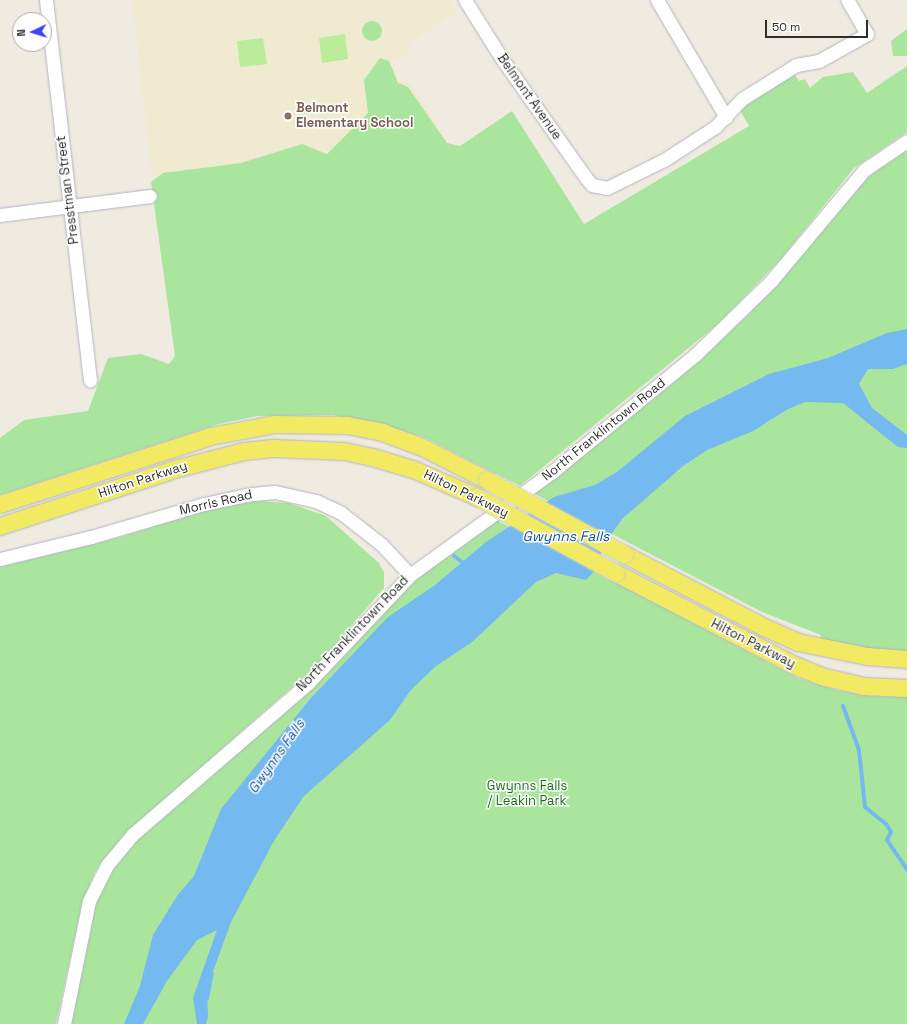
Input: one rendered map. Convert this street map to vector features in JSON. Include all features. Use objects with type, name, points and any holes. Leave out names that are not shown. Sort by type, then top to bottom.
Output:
[{"type":"main road","name":"Hilton Parkway","points":[[0,504],[210,436],[274,424],[347,425],[382,432],[422,447],[487,480],[764,628],[798,642],[867,656],[907,659]]},
{"type":"main road","name":"Hilton Parkway","points":[[0,526],[174,469],[244,451],[275,448],[337,451],[376,458],[413,469],[477,497],[616,573],[792,664],[825,677],[864,686],[907,688]]},
{"type":"street","name":"Presstman Street","points":[[46,0],[90,380]]},
{"type":"street","name":"Belmont Avenue","points":[[465,0],[542,117],[586,178],[598,188],[616,186],[664,160],[726,117]]},
{"type":"street","points":[[657,0],[726,117],[742,99],[796,66],[819,61],[868,34],[847,0]]},
{"type":"street","name":"North Franklintown Road","points":[[64,1024],[89,901],[106,865],[132,835],[308,683],[410,575],[552,472],[696,354],[771,281],[864,170],[907,141]]},
{"type":"street","points":[[0,215],[150,196]]},
{"type":"street","name":"Morris Road","points":[[0,559],[223,499],[275,492],[316,501],[340,512],[381,544],[410,575]]},
{"type":"shaded area","name":"Belmont Elementary School","points":[[132,0],[449,0],[456,11],[411,41],[405,59],[392,59],[398,79],[409,82],[454,149],[247,173],[152,177]]},
{"type":"green space","points":[[372,21],[379,24],[382,31],[379,38],[372,41],[365,38],[362,31],[365,24]]},
{"type":"green space","points":[[907,29],[907,56],[893,56],[891,41]]},
{"type":"green space","points":[[345,34],[348,59],[322,63],[319,38]]},
{"type":"green space","points":[[263,38],[267,64],[240,67],[237,41]]},
{"type":"green space","points":[[380,58],[389,61],[398,83],[408,87],[447,143],[460,146],[512,111],[584,224],[749,126],[735,102],[791,69],[799,81],[805,79],[810,88],[823,77],[853,72],[867,93],[907,66],[907,132],[854,168],[781,259],[719,323],[520,486],[428,439],[398,429],[333,415],[257,416],[219,424],[0,495],[0,438],[24,420],[88,411],[108,358],[141,354],[169,364],[175,356],[151,182],[163,173],[241,163],[302,144],[327,154],[368,113],[364,80]]},
{"type":"green space","points":[[907,150],[907,652],[862,649],[819,641],[821,635],[762,612],[533,493],[683,375],[749,314],[866,178]]},
{"type":"green space","points":[[259,501],[289,503],[326,516],[379,563],[384,572],[384,588],[316,666],[124,835],[95,872],[82,904],[56,1024],[0,1024],[0,567],[117,538],[220,506]]},
{"type":"green space","name":"Gwynns Falls / Leakin Park","points":[[496,520],[798,678],[836,690],[869,696],[907,697],[907,1024],[67,1024],[90,912],[106,876],[136,837],[293,703],[419,577]]},
{"type":"water","name":"Gwynns Falls","points":[[907,329],[907,364],[893,369],[868,369],[859,384],[872,408],[907,435],[907,448],[898,447],[843,403],[805,402],[788,409],[753,431],[707,450],[683,466],[622,519],[604,545],[595,570],[586,580],[556,573],[536,582],[472,642],[436,666],[410,691],[390,720],[304,796],[275,839],[231,922],[207,988],[208,1017],[206,1024],[197,1024],[193,998],[217,930],[197,940],[167,981],[143,1024],[124,1024],[140,986],[153,935],[177,896],[194,876],[221,809],[310,699],[388,617],[435,585],[486,542],[554,497],[595,485],[617,472],[685,416],[769,374],[828,358],[887,333]]},
{"type":"waterway","points":[[454,556],[466,565]]},
{"type":"waterway","points":[[843,706],[859,750],[865,807],[886,824],[891,832],[887,840],[907,870]]},
{"type":"waterway","points":[[207,998],[212,973]]},
{"type":"place","name":"Belmont Elementary School","points":[[288,116]]}]
